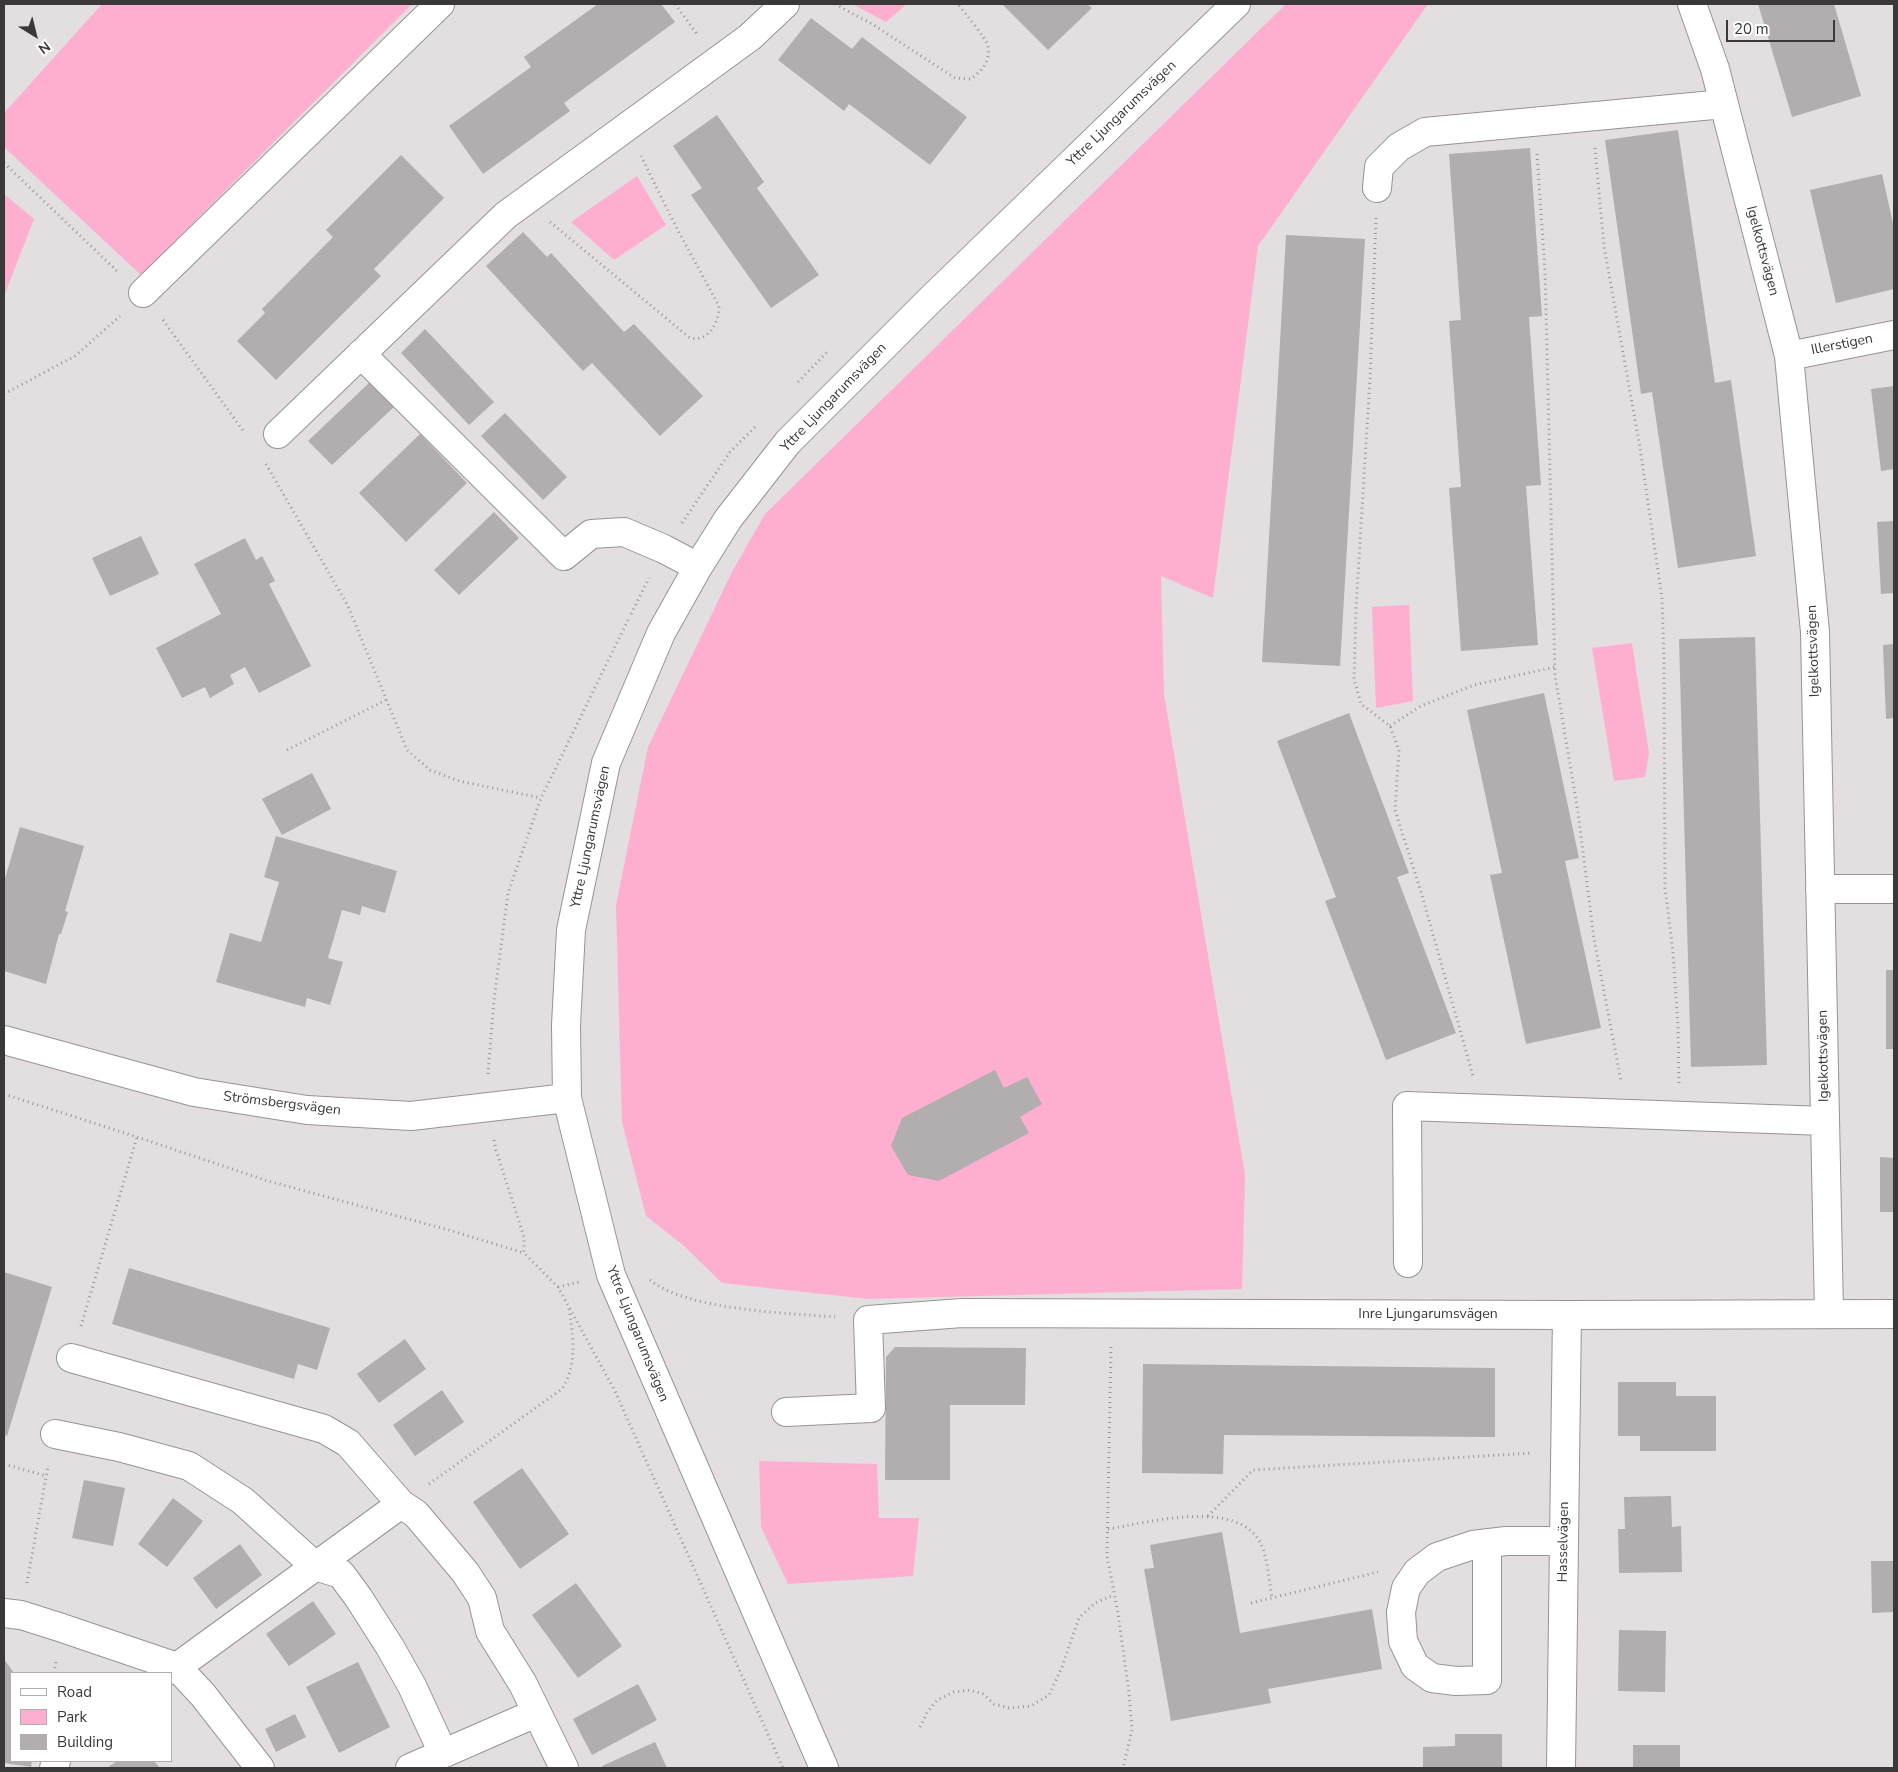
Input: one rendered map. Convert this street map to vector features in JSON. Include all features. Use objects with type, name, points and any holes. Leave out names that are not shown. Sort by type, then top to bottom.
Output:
[{"type":"street","points":[[143,293],[440,4]]},
{"type":"street","points":[[278,434],[506,215],[750,37],[785,4]]},
{"type":"street","name":"Yttre Ljungarumsvägen","points":[[824,1768],[611,1275],[567,1098],[566,1025],[571,930],[606,763],[661,633],[698,567],[728,519],[788,442],[930,300],[1236,4]]},
{"type":"street","name":"Igelkottsvägen","points":[[1692,4],[1724,104],[1789,356],[1815,632],[1829,1313]]},
{"type":"street","points":[[1377,188],[1379,167],[1399,147],[1425,132],[1535,120],[1592,117],[1724,104]]},
{"type":"street","name":"Illerstigen","points":[[1789,356],[1894,335]]},
{"type":"street","points":[[360,354],[564,556],[591,534],[624,532],[664,549],[698,567]]},
{"type":"street","points":[[1820,889],[1894,889]]},
{"type":"street","name":"Strömsbergsvägen","points":[[4,1040],[194,1092],[307,1110],[411,1116],[567,1098]]},
{"type":"street","points":[[1408,1263],[1407,1106],[1825,1121]]},
{"type":"street","name":"Inre Ljungarumsvägen","points":[[868,1320],[962,1313],[1894,1314]]},
{"type":"street","name":"Hasselvägen","points":[[1561,1768],[1567,1315]]},
{"type":"street","points":[[786,1412],[871,1408],[868,1320]]},
{"type":"street","points":[[71,1358],[324,1429],[348,1443],[401,1504],[416,1514],[465,1572],[482,1598],[490,1631],[523,1684],[564,1768]]},
{"type":"street","points":[[54,1434],[119,1447],[189,1466],[243,1501],[315,1566],[341,1574],[390,1647],[412,1686],[442,1753]]},
{"type":"street","points":[[13,1614],[169,1670],[401,1504]]},
{"type":"street","points":[[1487,1543],[1487,1680],[1456,1681],[1432,1678],[1415,1666],[1403,1641],[1401,1612],[1406,1588],[1417,1572],[1437,1557],[1473,1545],[1487,1543],[1506,1541],[1564,1541]]},
{"type":"street","points":[[172,1672],[204,1695],[260,1768]]},
{"type":"street","points":[[410,1768],[536,1713]]},
{"type":"path","points":[[674,4],[716,61]]},
{"type":"path","points":[[835,4],[872,24],[955,78],[970,79],[982,68],[988,58],[988,45],[958,4]]},
{"type":"path","points":[[1592,117],[1604,246],[1640,448],[1662,598],[1664,660],[1664,888],[1675,980],[1680,1116]]},
{"type":"path","points":[[1535,120],[1545,280],[1555,667],[1578,812],[1594,939],[1628,1114]]},
{"type":"path","points":[[524,201],[690,338],[697,339],[705,336],[715,328],[719,317],[719,306],[676,227],[627,126]]},
{"type":"path","points":[[4,163],[143,293],[245,433]]},
{"type":"path","points":[[1377,188],[1370,379],[1356,608],[1354,679],[1361,704],[1390,726],[1398,750],[1395,810],[1421,892],[1482,1109]]},
{"type":"path","points":[[4,394],[75,356],[110,326],[143,293]]},
{"type":"path","points":[[797,383],[832,348]]},
{"type":"path","points":[[524,1253],[524,1237],[496,1150],[489,1106],[488,1077],[494,1000],[508,893],[540,798],[664,549],[730,452],[757,425]]},
{"type":"path","points":[[262,456],[348,606],[407,750],[430,770],[459,781],[540,798]]},
{"type":"path","points":[[1390,726],[1421,706],[1474,684],[1555,667]]},
{"type":"path","points":[[287,750],[386,700]]},
{"type":"path","points":[[4,1094],[137,1136],[268,1181],[448,1230],[524,1253],[558,1287],[615,1391],[783,1768]]},
{"type":"path","points":[[71,1358],[137,1136]]},
{"type":"path","points":[[558,1287],[638,1269],[657,1285],[675,1295],[732,1307],[868,1320]]},
{"type":"path","points":[[401,1504],[548,1401],[562,1389],[569,1377],[574,1343],[568,1306]]},
{"type":"path","points":[[1112,1314],[1107,1556],[1129,1693],[1132,1730],[1123,1768]]},
{"type":"path","points":[[13,1614],[46,1476],[54,1434]]},
{"type":"path","points":[[1208,1516],[1253,1470],[1565,1451]]},
{"type":"path","points":[[4,1464],[46,1476]]},
{"type":"path","points":[[1108,1529],[1196,1515],[1233,1521],[1247,1529],[1258,1540],[1262,1548],[1272,1598]]},
{"type":"path","points":[[1251,1603],[1379,1571]]},
{"type":"path","points":[[920,1727],[927,1713],[937,1700],[954,1692],[970,1690],[983,1694],[994,1704],[1010,1708],[1031,1706],[1049,1695],[1062,1668],[1079,1618],[1096,1603],[1114,1595]]},
{"type":"green space","points":[[102,4],[412,4],[141,275],[4,147],[4,113]]},
{"type":"green space","points":[[852,4],[907,4],[886,22]]},
{"type":"green space","points":[[1286,4],[1428,4],[1258,246],[1213,598],[1161,576],[1164,694],[1245,1175],[1242,1289],[868,1299],[722,1283],[683,1245],[646,1216],[622,1122],[616,905],[648,747],[732,572],[765,514]]},
{"type":"green space","points":[[637,176],[666,225],[614,260],[571,222]]},
{"type":"green space","points":[[4,194],[34,219],[4,296]]},
{"type":"green space","points":[[1409,605],[1413,701],[1376,708],[1372,607]]},
{"type":"green space","points":[[1632,643],[1649,753],[1645,777],[1614,781],[1592,648]]},
{"type":"green space","points":[[759,1461],[877,1464],[879,1518],[919,1518],[913,1576],[788,1584],[761,1527]]},
{"type":"building","points":[[598,4],[661,4],[675,22],[564,103],[570,111],[483,174],[449,126],[531,67],[524,57]]},
{"type":"building","points":[[1002,4],[1087,4],[1092,8],[1048,50]]},
{"type":"building","points":[[1758,4],[1834,4],[1861,96],[1792,117]]},
{"type":"building","points":[[811,18],[852,49],[862,37],[967,117],[930,165],[849,104],[844,111],[778,60]]},
{"type":"building","points":[[717,115],[764,182],[757,188],[819,275],[771,308],[691,195],[702,188],[673,146]]},
{"type":"building","points":[[1678,130],[1715,383],[1731,380],[1756,556],[1678,568],[1652,392],[1641,394],[1605,140]]},
{"type":"building","points":[[1530,148],[1542,316],[1529,317],[1541,485],[1526,486],[1538,645],[1461,651],[1449,488],[1461,487],[1449,321],[1461,320],[1449,154]]},
{"type":"building","points":[[401,155],[444,198],[374,269],[381,276],[276,380],[237,341],[265,313],[262,309],[333,237],[326,230]]},
{"type":"building","points":[[1882,174],[1894,228],[1894,289],[1836,303],[1810,190]]},
{"type":"building","points":[[523,232],[547,257],[551,253],[624,332],[634,324],[703,396],[660,436],[592,363],[583,371],[486,266]]},
{"type":"building","points":[[1286,235],[1365,239],[1340,666],[1262,662]]},
{"type":"building","points":[[425,329],[494,402],[469,425],[401,353]]},
{"type":"building","points":[[370,382],[394,407],[332,465],[308,441]]},
{"type":"building","points":[[1894,386],[1894,469],[1881,471],[1871,389]]},
{"type":"building","points":[[505,413],[567,477],[543,500],[481,436]]},
{"type":"building","points":[[420,434],[467,483],[406,542],[359,493]]},
{"type":"building","points":[[494,512],[519,538],[459,595],[434,570]]},
{"type":"building","points":[[1894,521],[1894,593],[1881,594],[1877,522]]},
{"type":"building","points":[[141,536],[159,574],[110,596],[92,558]]},
{"type":"building","points":[[245,538],[256,560],[262,556],[275,581],[269,584],[311,666],[259,693],[245,667],[230,675],[234,684],[210,698],[205,687],[182,698],[156,648],[221,614],[194,564]]},
{"type":"building","points":[[1755,637],[1767,1065],[1691,1067],[1679,639]]},
{"type":"building","points":[[1894,644],[1894,718],[1886,719],[1883,645]]},
{"type":"building","points":[[1544,693],[1579,858],[1565,861],[1601,1028],[1526,1044],[1490,875],[1502,873],[1467,710]]},
{"type":"building","points":[[1349,713],[1409,873],[1397,877],[1456,1033],[1386,1060],[1325,901],[1336,897],[1277,741]]},
{"type":"building","points":[[312,773],[331,809],[282,835],[262,799]]},
{"type":"building","points":[[20,827],[84,846],[65,911],[68,912],[61,934],[59,934],[46,984],[4,971],[4,882]]},
{"type":"building","points":[[276,836],[397,871],[385,913],[362,906],[360,915],[342,910],[328,958],[343,962],[330,1005],[307,998],[305,1007],[216,982],[230,933],[261,942],[279,882],[264,877]]},
{"type":"building","points":[[1886,970],[1894,970],[1894,1049],[1886,1049]]},
{"type":"building","points":[[995,1070],[1004,1088],[1027,1077],[1042,1104],[1020,1117],[1029,1133],[939,1181],[908,1175],[891,1146],[902,1118]]},
{"type":"building","points":[[1880,1157],[1894,1158],[1894,1212],[1880,1212]]},
{"type":"building","points":[[129,1268],[330,1328],[317,1370],[298,1364],[294,1379],[112,1324]]},
{"type":"building","points":[[4,1272],[52,1287],[7,1436],[4,1435]]},
{"type":"building","points":[[405,1339],[426,1369],[379,1403],[357,1374]]},
{"type":"building","points":[[895,1347],[1026,1348],[1025,1405],[950,1405],[950,1480],[885,1480],[886,1357]]},
{"type":"building","points":[[1143,1364],[1495,1368],[1495,1437],[1224,1435],[1223,1474],[1142,1473]]},
{"type":"building","points":[[1618,1382],[1676,1382],[1676,1396],[1716,1396],[1716,1451],[1640,1451],[1640,1436],[1618,1436]]},
{"type":"building","points":[[442,1390],[464,1422],[415,1456],[393,1425]]},
{"type":"building","points":[[522,1468],[569,1534],[520,1569],[473,1502]]},
{"type":"building","points":[[84,1480],[125,1488],[113,1546],[72,1538]]},
{"type":"building","points":[[1671,1496],[1672,1527],[1681,1526],[1682,1572],[1619,1573],[1618,1529],[1625,1529],[1624,1497]]},
{"type":"building","points":[[173,1498],[203,1521],[167,1567],[138,1544]]},
{"type":"building","points":[[1222,1532],[1240,1633],[1372,1609],[1382,1669],[1268,1689],[1271,1703],[1171,1721],[1144,1569],[1154,1568],[1150,1545]]},
{"type":"building","points":[[240,1544],[262,1575],[216,1609],[193,1578]]},
{"type":"building","points":[[1871,1561],[1894,1561],[1894,1612],[1872,1613]]},
{"type":"building","points":[[576,1583],[622,1646],[578,1678],[532,1615]]},
{"type":"building","points":[[313,1601],[336,1634],[289,1666],[266,1634]]},
{"type":"building","points":[[1619,1630],[1666,1631],[1665,1692],[1618,1691]]},
{"type":"building","points":[[4,1659],[13,1672],[10,1672],[10,1762],[32,1762],[31,1767],[4,1763]]},
{"type":"building","points":[[358,1662],[390,1727],[339,1753],[306,1687]]},
{"type":"building","points":[[638,1684],[657,1720],[592,1755],[573,1719]]},
{"type":"building","points":[[295,1714],[306,1737],[276,1752],[265,1729]]},
{"type":"building","points":[[1455,1734],[1502,1734],[1502,1768],[1423,1768],[1423,1747],[1455,1746]]},
{"type":"building","points":[[655,1742],[667,1768],[603,1768],[602,1766]]},
{"type":"building","points":[[1633,1745],[1680,1745],[1680,1768],[1633,1768]]},
{"type":"building","points":[[116,1762],[155,1762],[160,1768],[107,1768]]}]
